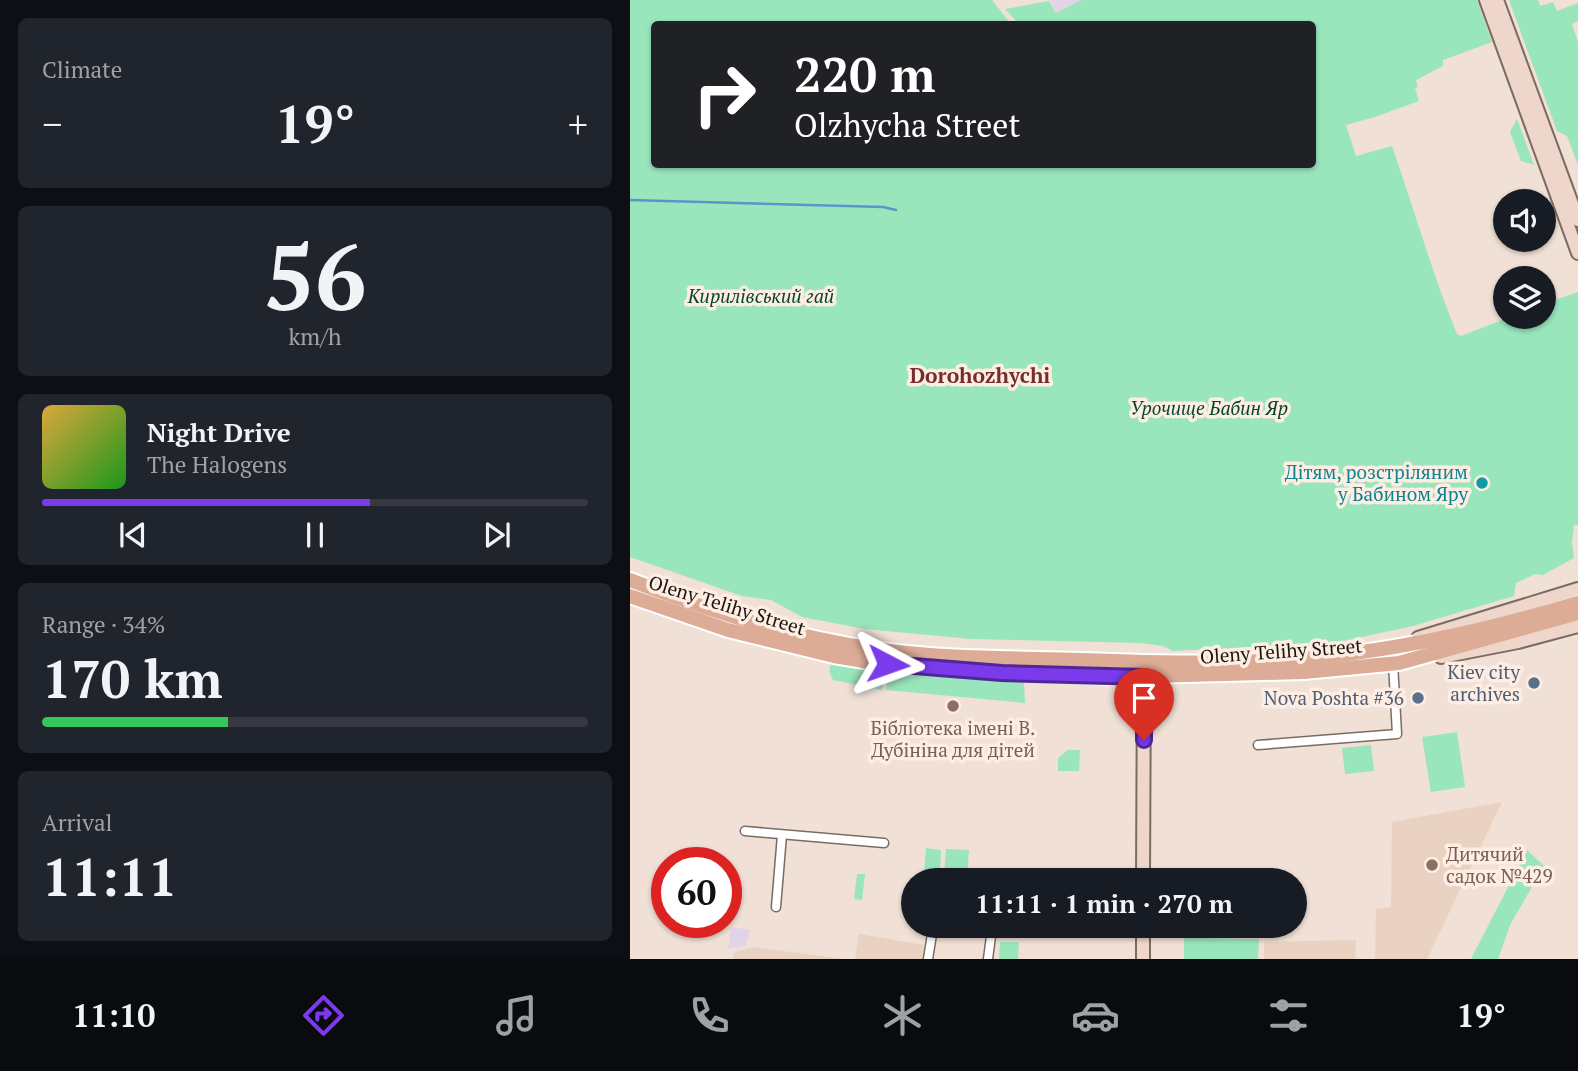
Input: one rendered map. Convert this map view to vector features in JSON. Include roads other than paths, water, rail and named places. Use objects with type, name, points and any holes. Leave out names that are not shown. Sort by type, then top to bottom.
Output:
[{"type":"main road","points":[[1486,0],[1506,41],[1578,220]]},
{"type":"main road","points":[[1497,0],[1506,41],[1578,253]]},
{"type":"main road","name":"Oleny Telihy Street","points":[[630,580],[737,618],[798,635],[876,649],[968,656],[1144,662],[1292,659],[1356,653],[1441,638],[1578,603]]},
{"type":"main road","name":"Oleny Telihy Street","points":[[1394,646],[1578,589]]},
{"type":"main road","name":"Oleny Telihy Street","points":[[630,596],[728,630],[834,656],[941,668],[1144,677],[1304,672],[1396,663],[1463,654],[1578,626]]},
{"type":"main road","name":"Oleny Telihy Street","points":[[1396,663],[1578,613]]},
{"type":"main road","points":[[1143,868],[1144,662]]},
{"type":"main road","points":[[1143,938],[1143,959]]},
{"type":"street","points":[[1258,745],[1397,734],[1396,663]]},
{"type":"street","points":[[745,831],[884,843]]},
{"type":"street","points":[[776,907],[782,835]]},
{"type":"street","points":[[928,959],[931,938]]},
{"type":"street","points":[[988,959],[991,938]]},
{"type":"waterway","points":[[630,200],[883,207],[896,210]]},
{"type":"place","name":"Дітям, розстріляним у Бабином Яру","points":[[1482,483]]},
{"type":"place","name":"Kiev city archives","points":[[1534,683]]},
{"type":"place","name":"Nova Poshta #36","points":[[1418,698]]},
{"type":"place","name":"Бібліотека імені В. Дубініна для дітей","points":[[953,706]]},
{"type":"place","name":"Дитячий садок №429","points":[[1432,865]]},
{"type":"district","name":"Dorohozhychi","points":[[980,376]]},
{"type":"park label","name":"Кирилівський гай","points":[[761,296]]},
{"type":"park label","name":"Урочище Бабин Яр","points":[[1209,408]]}]
